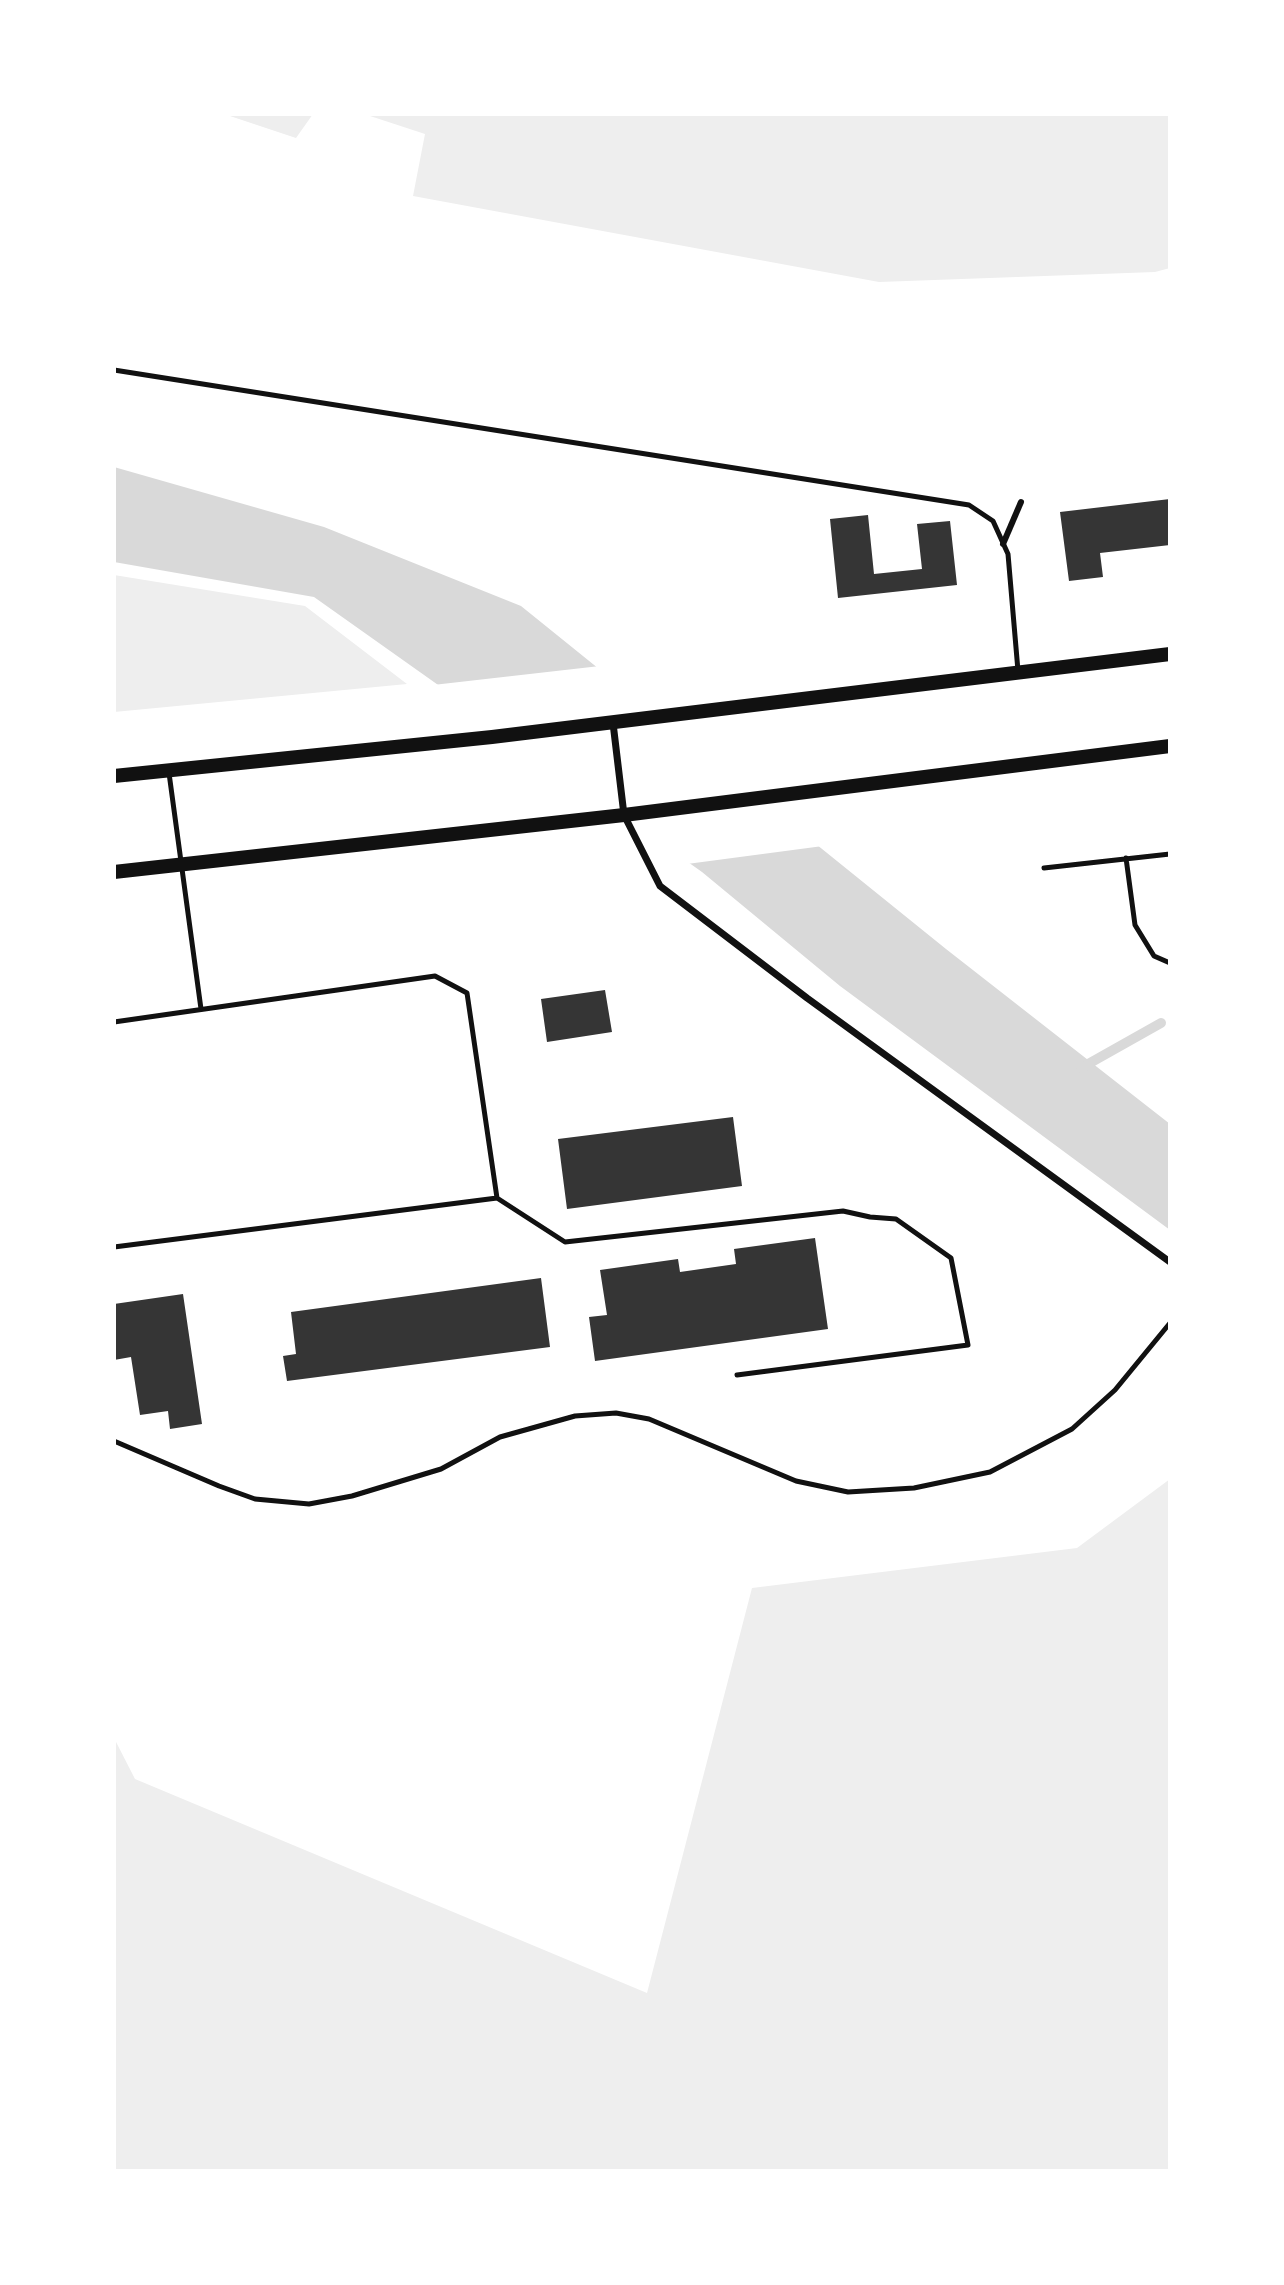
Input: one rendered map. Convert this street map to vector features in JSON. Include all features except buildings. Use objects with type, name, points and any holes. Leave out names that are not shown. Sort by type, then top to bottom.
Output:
[{"type":"main road","points":[[114,776],[492,737],[1170,654]]},
{"type":"main road","points":[[114,873],[624,815],[1170,746]]},
{"type":"street","points":[[1003,544],[1021,502]]},
{"type":"street","points":[[613,723],[624,815],[660,886],[807,998],[1170,1262]]},
{"type":"lane","points":[[114,370],[969,505],[993,521],[1008,554],[1018,674]]},
{"type":"lane","points":[[169,771],[201,1009]]},
{"type":"lane","points":[[1044,868],[1170,853]]},
{"type":"lane","points":[[1126,858],[1136,925],[1154,956],[1170,963]]},
{"type":"lane","points":[[114,1023],[435,976],[467,993],[497,1198]]},
{"type":"lane","points":[[114,1247],[497,1198],[565,1242],[843,1210],[870,1217],[896,1219],[951,1258],[968,1345],[737,1375]]},
{"type":"lane","points":[[114,1441],[255,1499],[309,1504],[352,1496],[441,1469],[500,1437],[575,1416],[616,1413],[649,1419],[796,1480],[848,1492],[914,1488],[990,1472],[1072,1429],[1115,1390],[1170,1323]]},
{"type":"shaded area","points":[[224,114],[313,114],[296,138]]},
{"type":"shaded area","points":[[364,114],[1170,114],[1170,268],[1155,272],[879,282],[413,196],[425,134]]},
{"type":"shaded area","points":[[114,467],[324,527],[521,606],[946,949],[1170,1124],[1170,1230],[840,986],[702,872],[314,597],[114,562]]},
{"type":"shaded area","points":[[114,575],[305,606],[407,684],[114,712]]},
{"type":"shaded area","points":[[1170,1479],[1170,2171],[114,2171],[114,1738],[135,1779],[647,1993],[752,1588],[1077,1548]]},
{"type":"pier","points":[[600,666],[823,846],[687,864],[433,685]]},
{"type":"waterway","points":[[1081,1068],[1161,1023]]}]
